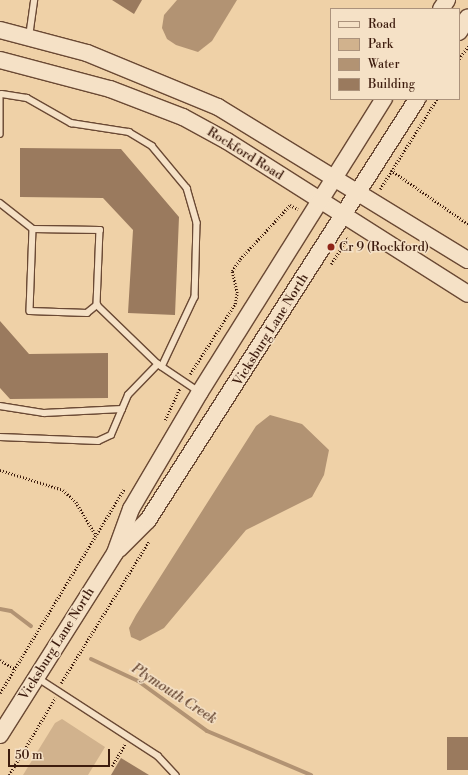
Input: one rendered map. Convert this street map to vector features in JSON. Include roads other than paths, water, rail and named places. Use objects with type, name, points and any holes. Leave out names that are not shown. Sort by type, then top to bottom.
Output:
[{"type":"main road","points":[[460,30],[468,17]]},
{"type":"main road","name":"Rockford Road","points":[[0,30],[29,37],[128,68],[218,107],[358,191],[468,260]]},
{"type":"main road","name":"Rockford Road","points":[[0,60],[110,89],[183,117],[227,141],[320,202],[468,294]]},
{"type":"main road","name":"Vicksburg Lane North","points":[[115,553],[131,509],[200,392],[383,100]]},
{"type":"main road","name":"Vicksburg Lane North","points":[[0,735],[115,553],[148,520],[350,221],[358,191],[415,100]]},
{"type":"lane","points":[[29,37],[34,0]]},
{"type":"lane","points":[[0,134],[1,94],[27,98],[71,123],[129,132],[152,146],[187,188],[197,223],[195,297],[160,365],[128,395],[111,435],[98,441],[0,437]]},
{"type":"lane","points":[[0,203],[33,229],[100,230],[97,306],[160,365],[200,392]]},
{"type":"lane","points":[[33,229],[30,311],[87,313],[97,306]]},
{"type":"lane","points":[[0,406],[44,413],[122,409]]},
{"type":"lane","points":[[36,677],[158,756],[176,775]]},
{"type":"water","points":[[177,0],[237,0],[212,41],[198,52],[176,45],[167,39],[162,28],[164,15]]},
{"type":"water","points":[[270,415],[302,424],[329,450],[324,475],[312,497],[246,530],[164,628],[140,641],[131,637],[129,628],[136,615],[256,426]]},
{"type":"waterway","name":"Plymouth Creek","points":[[0,609],[11,611],[31,626]]},
{"type":"waterway","name":"Plymouth Creek","points":[[91,659],[138,681],[207,731],[311,775]]},
{"type":"place","name":"Cr 9 (Rockford)","points":[[331,247]]}]
